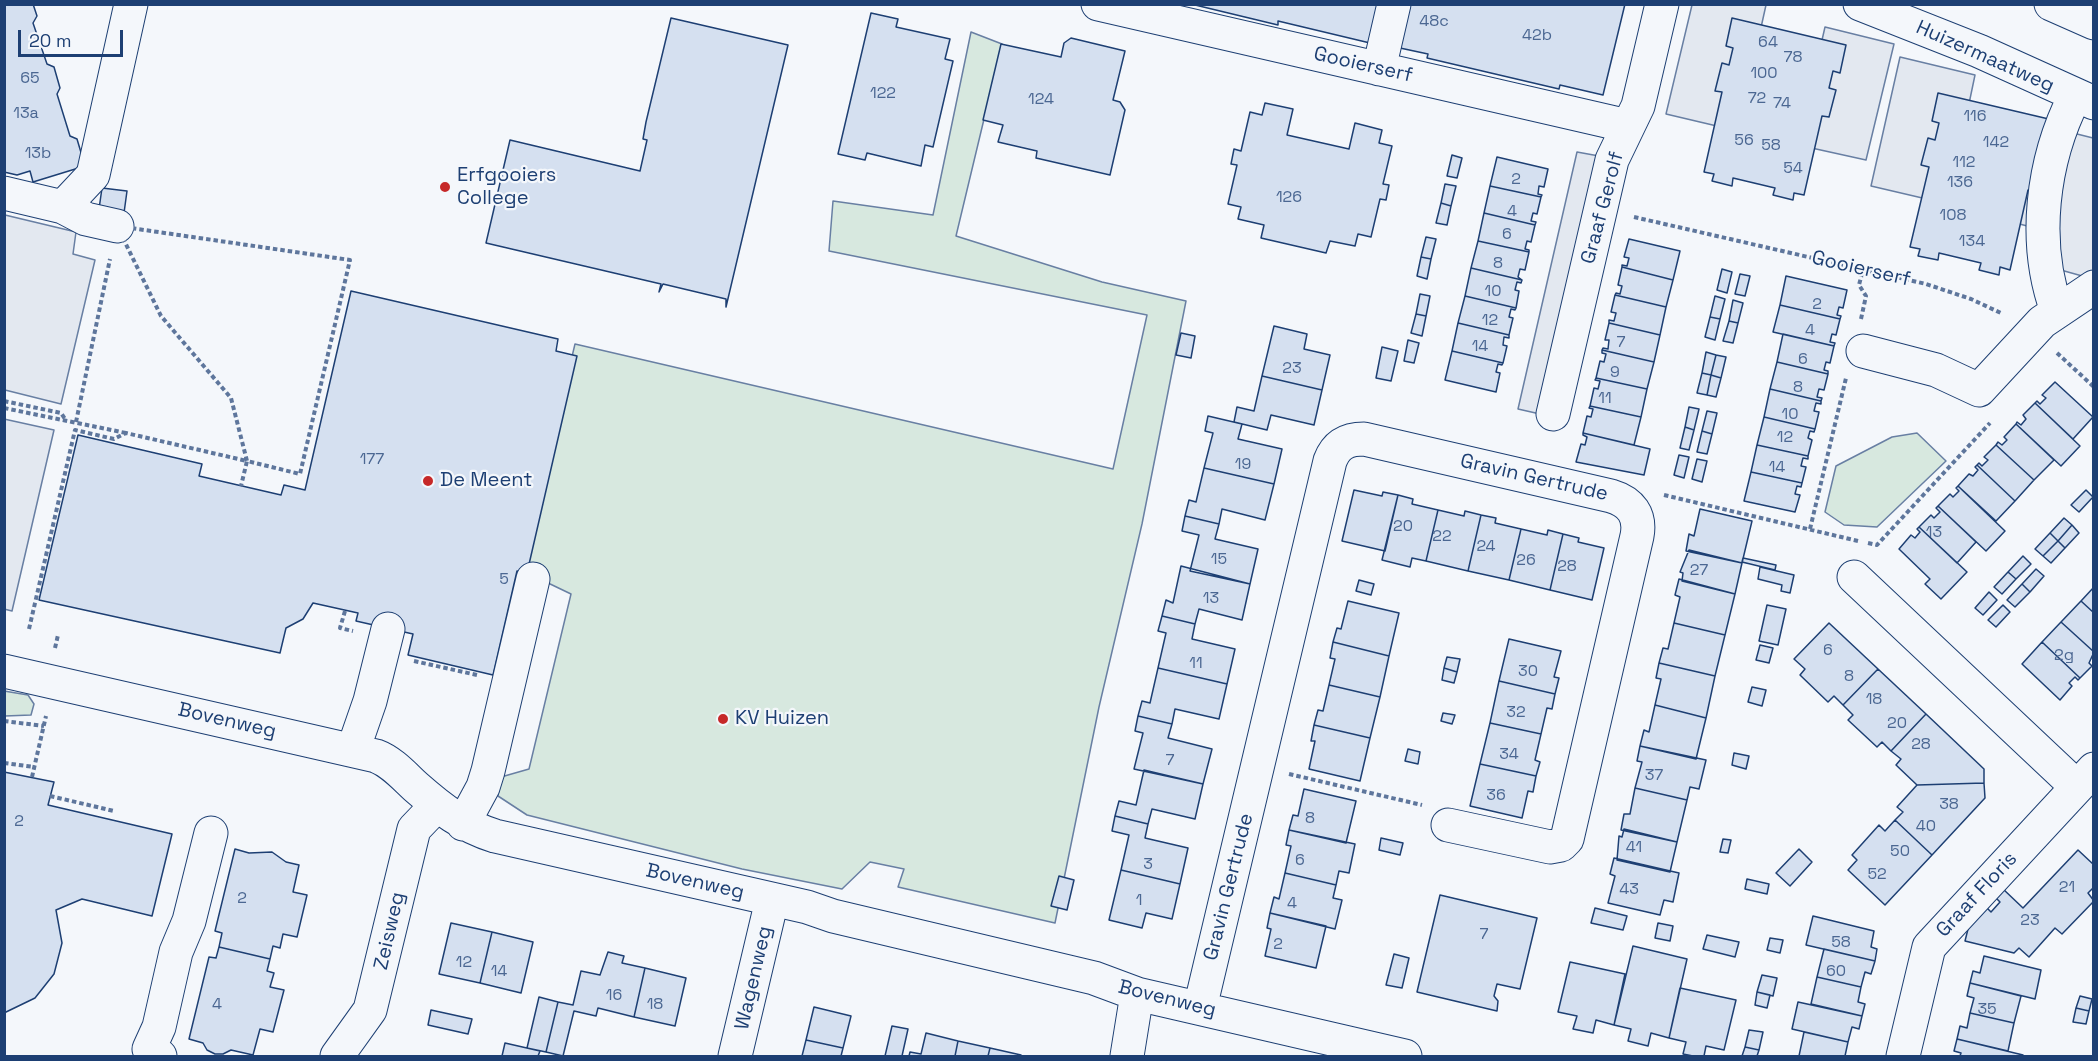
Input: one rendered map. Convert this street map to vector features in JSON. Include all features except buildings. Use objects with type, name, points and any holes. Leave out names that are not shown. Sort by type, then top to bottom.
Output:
[{"type":"street","points":[[63,207],[93,175],[131,4]]},
{"type":"street","name":"Gooierserf","points":[[1098,4],[1628,126]]},
{"type":"street","points":[[1379,69],[1394,4]]},
{"type":"street","name":"Graaf Gerolf","points":[[1553,414],[1612,160],[1638,106],[1662,4]]},
{"type":"street","name":"Huizermaatweg","points":[[1860,4],[1990,56],[2084,99],[2060,130],[2042,210],[2049,338]]},
{"type":"street","points":[[2051,4],[2094,23]]},
{"type":"street","points":[[4,193],[63,207],[115,237]]},
{"type":"street","points":[[1856,351],[1910,361],[1979,390],[2049,338],[2094,287]]},
{"type":"street","name":"Gravin Gertrude","points":[[1200,1008],[1330,461],[1341,443],[1357,439],[1611,496],[1626,502],[1637,519],[1637,536],[1568,839],[1561,845],[1550,847],[1440,816]]},
{"type":"street","name":"Graaf Floris","points":[[1854,577],[2085,778],[1929,947],[1903,1056]]},
{"type":"street","points":[[463,824],[483,787],[510,683],[533,579]]},
{"type":"street","points":[[353,750],[370,701],[385,641]]},
{"type":"street","name":"Bovenweg","points":[[4,671],[353,750],[387,761],[436,805],[463,824],[495,836],[772,900],[1094,978],[1137,994],[1405,1056]]},
{"type":"street","name":"Zeisweg","points":[[337,1056],[360,1026],[373,1000],[414,830],[436,805]]},
{"type":"street","points":[[160,1056],[149,1049],[159,1027],[176,952],[189,921],[211,833]]},
{"type":"street","name":"Wagenweg","points":[[735,1056],[772,900]]},
{"type":"street","points":[[1127,1056],[1137,994]]},
{"type":"path","name":"Gooierserf","points":[[1601,209],[1926,284],[1971,298],[2049,338],[2094,387]]},
{"type":"path","points":[[76,422],[115,237]]},
{"type":"path","points":[[4,408],[60,421],[65,419],[300,474],[350,260],[115,237]]},
{"type":"path","points":[[115,237],[161,316],[231,398],[247,461],[241,486]]},
{"type":"path","points":[[1810,529],[1856,351],[1866,296],[1859,285],[1863,270]]},
{"type":"path","points":[[4,401],[61,414],[65,419]]},
{"type":"path","points":[[1633,510],[1665,495],[1877,545],[1998,414]]},
{"type":"path","points":[[29,629],[75,430],[114,439],[126,433]]},
{"type":"path","points":[[385,641],[510,683]]},
{"type":"path","points":[[4,721],[44,726],[32,777]]},
{"type":"path","points":[[4,763],[34,767]]},
{"type":"path","points":[[1259,767],[1440,816]]},
{"type":"path","points":[[50,796],[114,811]]},
{"type":"shaded area","points":[[1692,5],[1766,5],[1738,131],[1666,114]]},
{"type":"shaded area","points":[[1825,27],[1894,44],[1866,160],[1798,145]]},
{"type":"shaded area","points":[[971,32],[1002,44],[956,236],[1102,282],[1186,301],[1142,524],[1099,707],[1055,923],[898,887],[904,869],[870,862],[842,889],[742,869],[527,815],[498,796],[501,777],[529,769],[571,594],[521,570],[575,344],[1113,469],[1147,315],[829,251],[833,201],[933,215]]},
{"type":"shaded area","points":[[1900,57],[1975,75],[1948,204],[1871,186]]},
{"type":"shaded area","points":[[2033,123],[2093,138],[2093,279],[2032,262],[2031,227],[2012,222]]},
{"type":"shaded area","points":[[1577,152],[1599,156],[1540,414],[1518,409]]},
{"type":"shaded area","points":[[5,215],[76,232],[73,254],[95,260],[61,404],[5,390]]},
{"type":"shaded area","points":[[4,419],[54,430],[12,611],[4,609]]},
{"type":"shaded area","points":[[1917,433],[1946,461],[1877,527],[1844,525],[1825,512],[1836,466],[1892,437]]},
{"type":"shaded area","points":[[4,691],[28,695],[34,704],[31,715],[5,716]]},
{"type":"place","name":"Erfgooiers College","points":[[445,187]]},
{"type":"place","name":"De Meent","points":[[428,481]]},
{"type":"place","name":"KV Huizen","points":[[723,719]]}]
